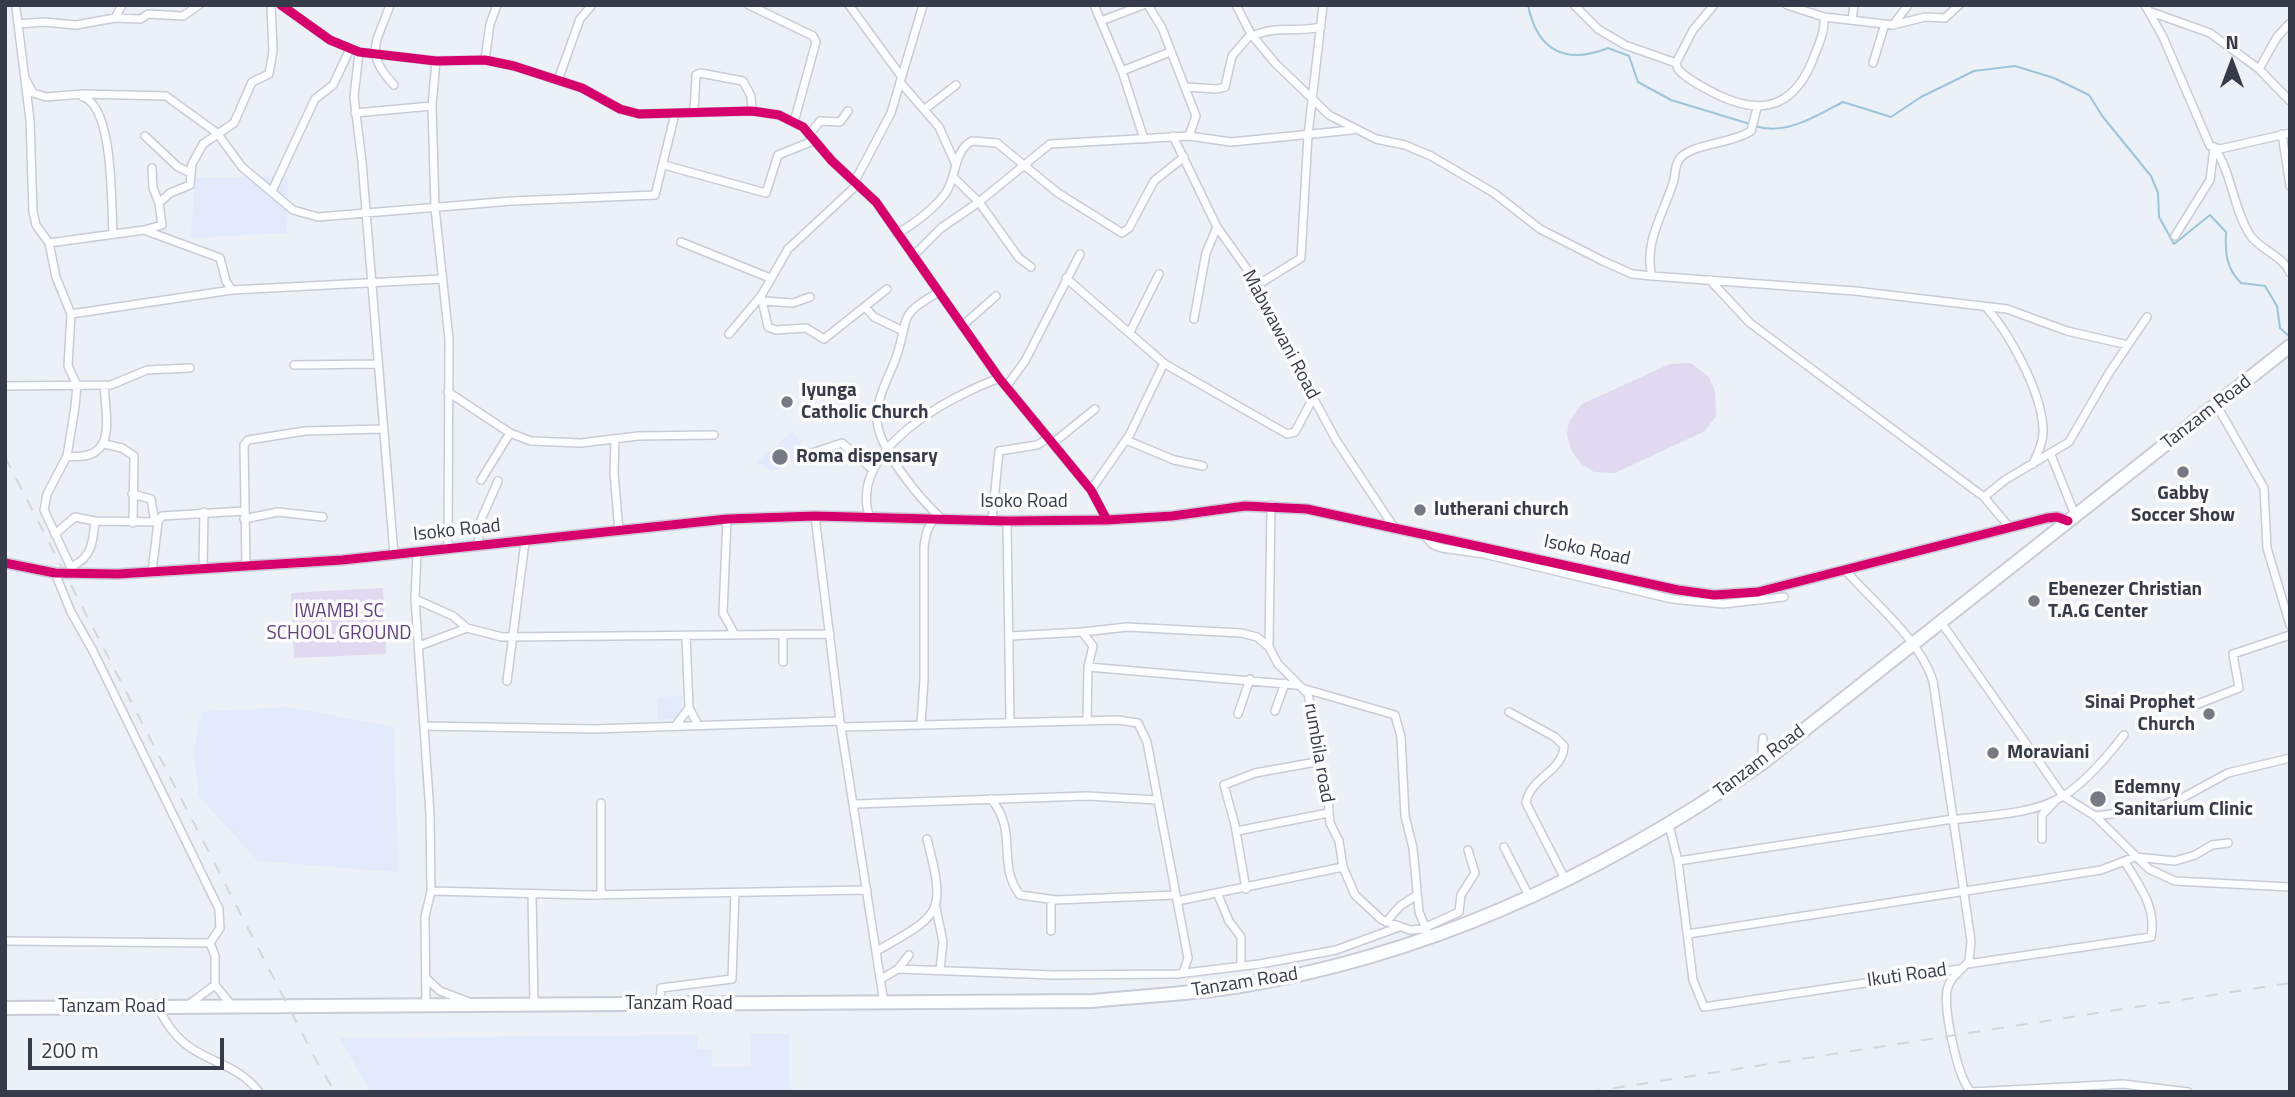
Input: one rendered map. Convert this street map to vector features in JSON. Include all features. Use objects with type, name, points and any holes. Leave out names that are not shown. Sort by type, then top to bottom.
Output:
[{"type":"highway","name":"Tanzam Road","points":[[5,1008],[1092,1001],[1211,990],[1337,965],[1428,931],[1531,898],[1566,882],[1669,825],[1761,764],[2290,346]]},
{"type":"street","points":[[115,18],[122,5]]},
{"type":"street","points":[[18,24],[44,22],[76,25],[115,18],[138,20],[153,13],[183,16],[199,5]]},
{"type":"street","points":[[159,203],[170,193],[190,185],[191,173],[202,144],[217,133],[223,133],[234,123],[253,82],[269,74],[273,51],[271,5]]},
{"type":"street","points":[[281,5],[330,40],[354,51],[436,61],[485,60],[582,88],[630,112],[647,115],[752,111],[779,115],[794,122],[876,202],[999,378],[1091,490],[1108,520]]},
{"type":"street","points":[[390,5],[373,53],[376,64],[394,85]]},
{"type":"street","points":[[485,60],[490,24],[497,5]]},
{"type":"street","points":[[558,80],[580,19],[592,5]]},
{"type":"street","points":[[749,5],[810,35],[817,42],[794,122]]},
{"type":"street","points":[[849,5],[944,134],[956,165]]},
{"type":"street","points":[[729,334],[762,299],[770,278],[788,249],[856,183],[888,120],[923,5]]},
{"type":"street","points":[[1094,5],[1122,71],[1144,139]]},
{"type":"street","points":[[1101,22],[1145,5],[1162,28],[1196,116],[1189,136]]},
{"type":"street","points":[[1236,5],[1252,35],[1311,101],[1356,131],[1430,156],[1494,193],[1540,229],[1621,270],[1653,276],[1854,291],[2013,310],[2067,331],[2128,345]]},
{"type":"street","points":[[1256,286],[1301,258],[1308,135],[1323,5]]},
{"type":"street","points":[[1574,5],[1598,29],[1625,45],[1676,63]]},
{"type":"street","points":[[1714,5],[1699,21],[1676,63],[1679,72],[1733,102],[1757,108],[1786,97],[1803,80],[1818,46],[1824,17]]},
{"type":"street","points":[[1787,5],[1824,17],[1889,24],[1925,17],[1945,18],[1959,5]]},
{"type":"street","points":[[1852,20],[1854,5]]},
{"type":"street","points":[[1873,63],[1889,24],[1908,5]]},
{"type":"street","points":[[2145,5],[2151,12],[2208,142],[2222,159],[2233,196],[2252,237],[2288,262],[2290,273]]},
{"type":"street","points":[[6,9],[16,7],[32,142],[33,212],[36,225],[49,243],[56,277],[71,314],[68,366],[77,385],[67,456],[44,503],[44,514],[73,570],[89,553],[95,521]]},
{"type":"street","points":[[2151,12],[2200,28],[2259,69],[2290,101]]},
{"type":"street","points":[[2259,69],[2277,37],[2290,23]]},
{"type":"street","points":[[1186,87],[1225,87],[1232,56],[1252,35],[1274,28],[1297,32],[1321,27]]},
{"type":"street","points":[[272,191],[315,99],[333,85],[354,51]]},
{"type":"street","points":[[354,51],[355,113],[381,429],[393,516],[394,555]]},
{"type":"street","points":[[1122,71],[1170,52]]},
{"type":"street","points":[[436,61],[432,106],[435,208],[448,326],[448,549]]},
{"type":"street","points":[[694,112],[696,75],[700,73],[743,81],[751,96],[752,111]]},
{"type":"street","points":[[25,78],[38,96],[161,95],[217,133],[242,167],[293,209],[307,216],[365,215],[512,201],[653,195],[664,165],[675,114]]},
{"type":"street","points":[[925,109],[956,85]]},
{"type":"street","points":[[76,95],[93,102],[103,124],[113,233]]},
{"type":"street","points":[[355,113],[432,106]]},
{"type":"street","points":[[1653,276],[1650,260],[1658,221],[1679,159],[1694,150],[1737,139],[1754,128],[1757,108]]},
{"type":"street","points":[[664,165],[766,192],[778,155],[811,138],[820,121],[839,122],[848,111]]},
{"type":"street","points":[[913,256],[941,228],[1050,144],[1173,136],[1231,142],[1356,131]]},
{"type":"street","points":[[2214,147],[2286,134],[2290,186]]},
{"type":"street","points":[[145,136],[178,167],[191,173]]},
{"type":"street","name":"Mabwawani Road","points":[[1173,136],[1217,227],[1251,274],[1258,295],[1313,398],[1347,457],[1396,529]]},
{"type":"street","points":[[897,233],[928,211],[945,194],[966,144],[979,139],[996,143],[1058,193],[1122,233],[1129,228],[1154,181],[1184,157]]},
{"type":"street","points":[[2175,236],[2210,180],[2214,147]]},
{"type":"street","points":[[49,243],[144,230],[162,225],[159,203],[153,188],[152,168]]},
{"type":"street","points":[[953,177],[979,201],[1019,258],[1031,267]]},
{"type":"street","points":[[1194,319],[1208,244],[1217,227]]},
{"type":"street","points":[[144,230],[220,258],[226,281],[232,290]]},
{"type":"street","points":[[681,242],[770,278]]},
{"type":"street","points":[[1006,387],[1025,361],[1080,254]]},
{"type":"street","points":[[1129,332],[1159,274]]},
{"type":"street","points":[[1066,278],[1164,363],[1287,435],[1294,432],[1313,398]]},
{"type":"street","points":[[71,314],[232,290],[442,279]]},
{"type":"street","points":[[1709,279],[1750,323],[1984,497],[2010,528]]},
{"type":"street","points":[[762,299],[768,327],[776,330],[806,328],[824,339],[887,289]]},
{"type":"street","points":[[921,724],[924,680],[924,546],[926,531],[938,519],[887,449],[877,429],[877,415],[908,313],[939,292]]},
{"type":"street","points":[[962,326],[996,296]]},
{"type":"street","points":[[762,299],[793,303],[810,297]]},
{"type":"street","points":[[1985,306],[2002,324],[2017,350],[2042,419],[2042,440],[2033,465]]},
{"type":"street","points":[[866,308],[874,317],[901,330]]},
{"type":"street","points":[[1984,497],[2005,480],[2051,455],[2074,436],[2147,317]]},
{"type":"street","points":[[1091,490],[1126,440],[1164,363]]},
{"type":"street","points":[[293,365],[377,364]]},
{"type":"street","points":[[5,386],[118,384],[147,370],[190,368]]},
{"type":"street","points":[[869,516],[865,500],[873,470],[887,449],[907,429],[950,401],[999,378]]},
{"type":"street","points":[[67,456],[81,457],[96,453],[104,444],[104,385]]},
{"type":"street","points":[[449,392],[521,439],[545,443],[714,435]]},
{"type":"street","points":[[2217,406],[2264,488],[2267,548],[2290,625]]},
{"type":"street","points":[[992,520],[999,451],[1051,441],[1095,409]]},
{"type":"street","points":[[246,566],[244,445],[250,438],[333,429],[381,429]]},
{"type":"street","points":[[481,480],[510,433]]},
{"type":"street","points":[[615,439],[614,473],[619,531]]},
{"type":"street","points":[[1126,440],[1161,455],[1203,466]]},
{"type":"street","points":[[809,454],[842,443],[873,470]]},
{"type":"street","points":[[104,444],[122,448],[134,456],[132,523]]},
{"type":"street","points":[[2051,455],[2072,518]]},
{"type":"street","points":[[478,546],[480,522],[498,481]]},
{"type":"street","points":[[132,494],[151,499],[157,522],[152,572]]},
{"type":"street","points":[[1269,647],[1270,505]]},
{"type":"street","name":"Isoko Road","points":[[5,563],[55,573],[73,570],[152,572],[394,555],[727,519],[869,516],[1007,521],[1108,520],[1270,505],[1396,529],[1678,590],[1714,595],[1758,592],[2047,517],[2072,518]]},
{"type":"street","points":[[55,534],[75,517],[132,523],[157,522],[162,516],[169,514],[204,512],[244,515],[278,512],[323,517]]},
{"type":"street","points":[[203,568],[204,512]]},
{"type":"street","points":[[815,516],[841,724],[856,804],[884,1003]]},
{"type":"street","points":[[727,519],[723,613],[735,635]]},
{"type":"street","points":[[1007,521],[1010,721]]},
{"type":"street","points":[[1424,536],[1437,547],[1484,554],[1683,600],[1723,604],[1784,597]]},
{"type":"street","points":[[507,681],[525,542]]},
{"type":"street","points":[[417,552],[415,599],[425,726],[431,891],[425,911],[426,1007]]},
{"type":"street","name":"Ikuti Road","points":[[1669,825],[1678,861],[1693,980],[1704,1007],[1964,967],[1971,941],[1933,681],[1925,660],[1845,570]]},
{"type":"street","points":[[55,573],[71,612],[93,651],[219,909],[220,928],[210,943]]},
{"type":"street","points":[[415,599],[453,617],[467,628],[492,637],[830,634]]},
{"type":"street","points":[[1941,622],[2060,798],[2095,816],[2135,857],[2162,877],[2175,881],[2228,881],[2290,887]]},
{"type":"street","name":"rumbila road","points":[[1010,636],[1127,627],[1241,633],[1257,637],[1269,647],[1282,668],[1303,687],[1313,712],[1316,762],[1328,798],[1328,813],[1339,841],[1343,867],[1355,895],[1377,917],[1386,922],[1399,927],[1428,931]]},
{"type":"street","points":[[419,646],[467,628]]},
{"type":"street","points":[[1082,632],[1093,646],[1088,667],[1087,721]]},
{"type":"street","points":[[782,662],[783,635]]},
{"type":"street","points":[[2198,704],[2239,688],[2233,654],[2290,635]]},
{"type":"street","points":[[686,637],[689,708],[698,725]]},
{"type":"street","points":[[1088,667],[1285,683],[1395,715],[1401,737],[1405,816],[1413,848],[1417,895],[1428,931],[1459,912],[1461,895],[1475,869],[1468,850]]},
{"type":"street","points":[[1238,715],[1250,679]]},
{"type":"street","points":[[1275,711],[1285,683]]},
{"type":"street","points":[[676,725],[689,708]]},
{"type":"street","points":[[1509,712],[1556,737],[1564,746],[1561,761],[1534,784],[1526,803],[1566,882]]},
{"type":"street","points":[[425,726],[594,729],[676,725],[1133,721],[1141,726],[1188,958],[1198,970]]},
{"type":"street","points":[[2042,839],[2042,815],[2124,735]]},
{"type":"street","points":[[1761,764],[1762,738]]},
{"type":"street","points":[[2095,816],[2145,811],[2182,798],[2228,772],[2290,758]]},
{"type":"street","points":[[1246,889],[1226,783],[1255,773],[1316,762]]},
{"type":"street","points":[[856,804],[1087,796],[1158,800]]},
{"type":"street","points":[[1678,861],[2024,809],[2060,798]]},
{"type":"street","points":[[991,799],[1006,822],[1007,861],[1017,890],[1028,898],[1051,900],[1217,895],[1343,867]]},
{"type":"street","points":[[601,803],[601,895]]},
{"type":"street","points":[[1237,831],[1328,813]]},
{"type":"street","points":[[928,839],[943,942],[940,970]]},
{"type":"street","points":[[1688,934],[2101,870],[2135,857],[2175,861],[2195,855],[2212,845],[2228,843]]},
{"type":"street","points":[[1504,847],[1531,898]]},
{"type":"street","points":[[1946,993],[1964,967],[2151,937],[2152,918],[2148,902],[2125,862]]},
{"type":"street","points":[[431,891],[601,895],[867,890]]},
{"type":"street","points":[[660,1004],[661,988],[732,979],[735,893]]},
{"type":"street","points":[[532,894],[534,1004]]},
{"type":"street","points":[[1217,895],[1229,921],[1241,937],[1241,966]]},
{"type":"street","points":[[1386,922],[1400,906],[1417,895]]},
{"type":"street","points":[[1051,900],[1051,931]]},
{"type":"street","points":[[877,951],[927,922],[936,908]]},
{"type":"street","points":[[898,969],[1053,975],[1183,973],[1336,950],[1399,927]]},
{"type":"street","points":[[5,941],[210,943]]},
{"type":"street","points":[[210,943],[215,956],[215,985],[234,1007]]},
{"type":"street","points":[[881,979],[898,969],[909,955]]},
{"type":"street","points":[[1183,973],[1188,958]]},
{"type":"street","points":[[1938,972],[1946,993],[1958,1070],[1971,1092],[2055,1090],[2111,1084],[2143,1084],[2188,1092]]},
{"type":"street","points":[[426,978],[440,991],[476,1005]]},
{"type":"street","points":[[185,1007],[215,985]]},
{"type":"street","points":[[158,1007],[167,1025],[182,1044],[236,1074],[258,1092]]},
{"type":"street","points":[[2111,1084],[2116,1092]]},
{"type":"shaded area","points":[[288,176],[287,233],[191,238],[195,178]]},
{"type":"shaded area","name":"Roma dispensary","points":[[793,431],[806,451],[773,472],[757,462]]},
{"type":"shaded area","points":[[682,696],[681,718],[658,720],[658,697]]},
{"type":"shaded area","points":[[287,707],[394,727],[398,872],[258,861],[199,797],[194,751],[202,712]]},
{"type":"shaded area","points":[[751,1034],[789,1034],[789,1087],[798,1092],[370,1092],[340,1038],[697,1035],[698,1049],[712,1049],[712,1067],[751,1067]]},
{"type":"green space","points":[[1691,363],[1709,377],[1715,391],[1716,416],[1705,431],[1615,473],[1594,472],[1580,463],[1571,450],[1567,435],[1569,421],[1582,404],[1670,364]]},
{"type":"green space","name":"IWAMBI SC SCHOOL GROUND","points":[[383,588],[386,654],[294,658],[291,593]]},
{"type":"waterway","points":[[1528,5],[1538,34],[1556,50],[1579,55],[1608,48],[1629,56],[1638,82],[1671,100],[1750,124]]},
{"type":"waterway","points":[[1755,126],[1789,126],[1843,102],[1891,117],[1921,97],[1974,71],[2015,66],[2054,78],[2089,95],[2103,117],[2151,176],[2158,193],[2159,217],[2174,244],[2210,215],[2226,232],[2226,253],[2232,272],[2241,283],[2265,286],[2277,306],[2280,328],[2290,337]]},
{"type":"railway","points":[[5,457],[317,1062],[335,1092]]},
{"type":"railway","points":[[1589,1092],[2290,983]]},
{"type":"cycle path","points":[[281,5],[330,40],[359,52],[436,61],[485,60],[514,66],[582,88],[620,109],[639,114],[752,111],[779,115],[803,127],[832,161],[876,202],[999,378],[1091,490],[1107,520]]},
{"type":"cycle path","points":[[5,563],[55,573],[118,574],[342,560],[727,519],[815,516],[1007,521],[1107,520],[1172,516],[1245,506],[1307,509],[1678,590],[1714,595],[1758,592],[2047,518],[2057,517],[2068,521]]},
{"type":"place","name":"Iyunga Catholic Church","points":[[787,402]]},
{"type":"place","name":"Roma dispensary","points":[[780,457]]},
{"type":"place","name":"Gabby Soccer Show","points":[[2183,472]]},
{"type":"place","name":"lutherani church","points":[[1420,510]]},
{"type":"place","name":"Ebenezer Christian T.A.G Center","points":[[2034,601]]},
{"type":"place","name":"Sinai Prophet Church","points":[[2209,714]]},
{"type":"place","name":"Moraviani","points":[[1993,753]]},
{"type":"place","name":"Edemny Sanitarium Clinic","points":[[2098,799]]}]
